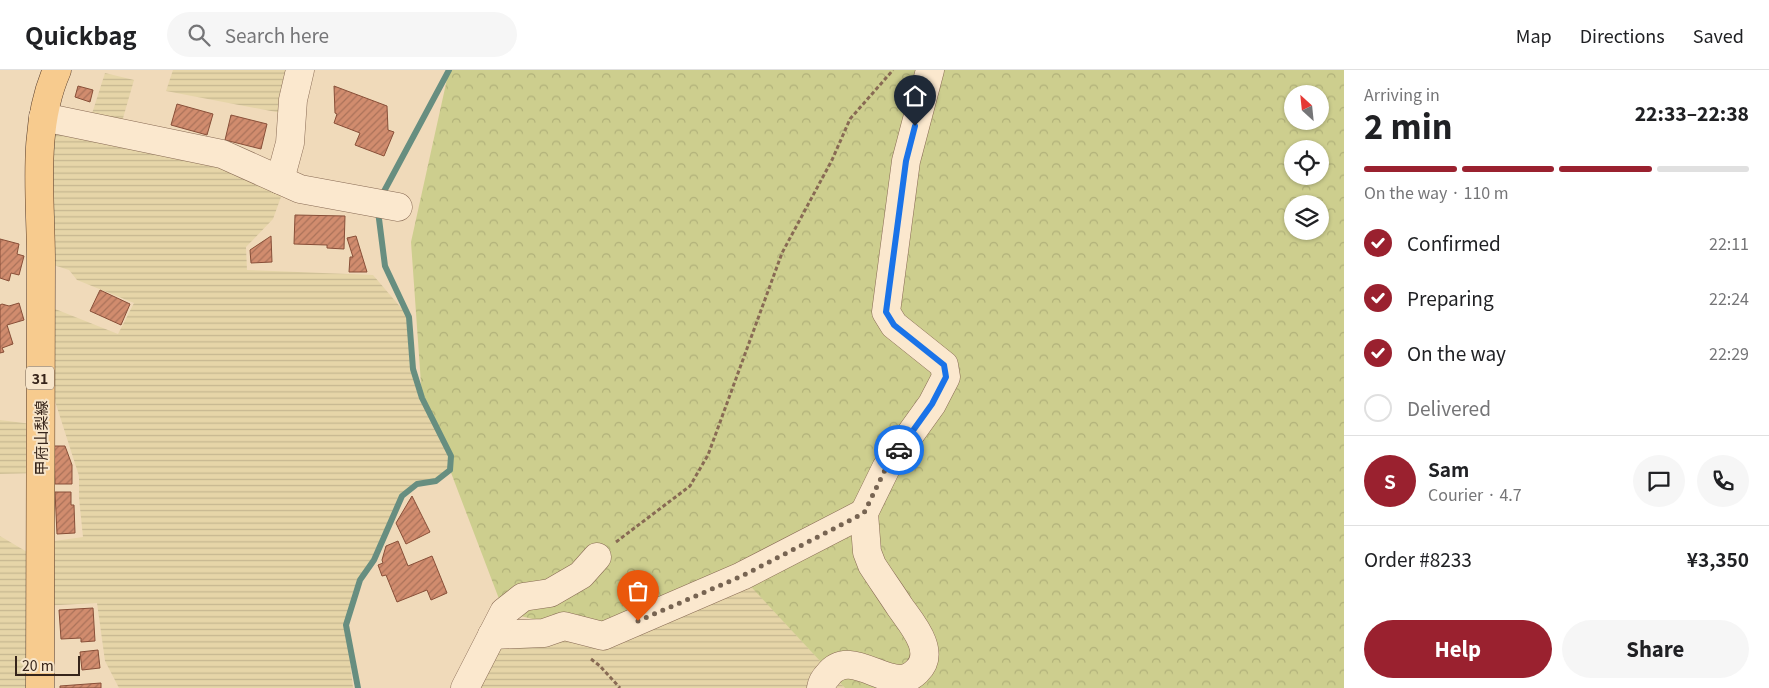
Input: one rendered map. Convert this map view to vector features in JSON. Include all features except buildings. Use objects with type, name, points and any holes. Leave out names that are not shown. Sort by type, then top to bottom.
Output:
[{"type":"main road","name":"甲府山梨線","points":[[40,688],[40,165],[43,117],[57,70]]},
{"type":"lane","points":[[280,180],[290,143],[293,100],[300,70]]},
{"type":"lane","points":[[821,688],[822,682],[830,671],[842,665],[853,665],[898,679],[911,676],[920,668],[925,654],[922,639],[872,565],[867,552],[864,513],[886,468],[932,404],[946,377],[944,365],[894,325],[886,312],[906,161],[930,70]]},
{"type":"lane","points":[[43,117],[222,154],[300,189],[386,205]]},
{"type":"lane","points":[[492,635],[544,633],[564,626],[603,636],[742,576],[864,513]]},
{"type":"lane","points":[[464,688],[504,612],[523,597],[550,593],[580,575],[597,557]]},
{"type":"path","points":[[597,557],[690,486],[708,456],[782,253],[832,160],[850,119],[893,70]]},
{"type":"shaded area","points":[[173,70],[300,70],[292,115],[166,91]]},
{"type":"shaded area","points":[[105,73],[134,80],[119,132],[286,183],[273,219],[246,247],[247,270],[373,275],[409,317],[413,369],[422,398],[451,456],[450,470],[436,481],[417,484],[403,496],[374,560],[360,580],[346,625],[353,688],[119,688],[105,661],[97,603],[40,606],[40,688],[0,688],[0,536],[39,559],[40,543],[83,537],[79,476],[54,398],[40,303],[118,334],[134,303],[77,280],[69,270],[41,261],[43,117],[88,126]]},
{"type":"shaded area","points":[[0,420],[40,425],[40,473],[0,474]]},
{"type":"shaded area","points":[[742,576],[845,688],[465,688],[492,635]]},
{"type":"green space","points":[[449,70],[1344,70],[1344,688],[845,688],[742,577],[603,636],[504,612],[450,470],[451,456],[422,398],[411,242]]},
{"type":"waterway","points":[[381,197],[449,70]]},
{"type":"waterway","points":[[358,688],[346,625],[360,580],[374,560],[402,496],[417,484],[436,481],[450,470],[451,456],[422,398],[413,369],[409,317],[385,266],[378,211]]},
{"type":"way so far","points":[[638,621],[742,576],[864,513],[886,468],[899,450]]},
{"type":"route","points":[[899,450],[932,404],[946,377],[944,365],[894,325],[886,312],[906,161],[915,126]]}]
